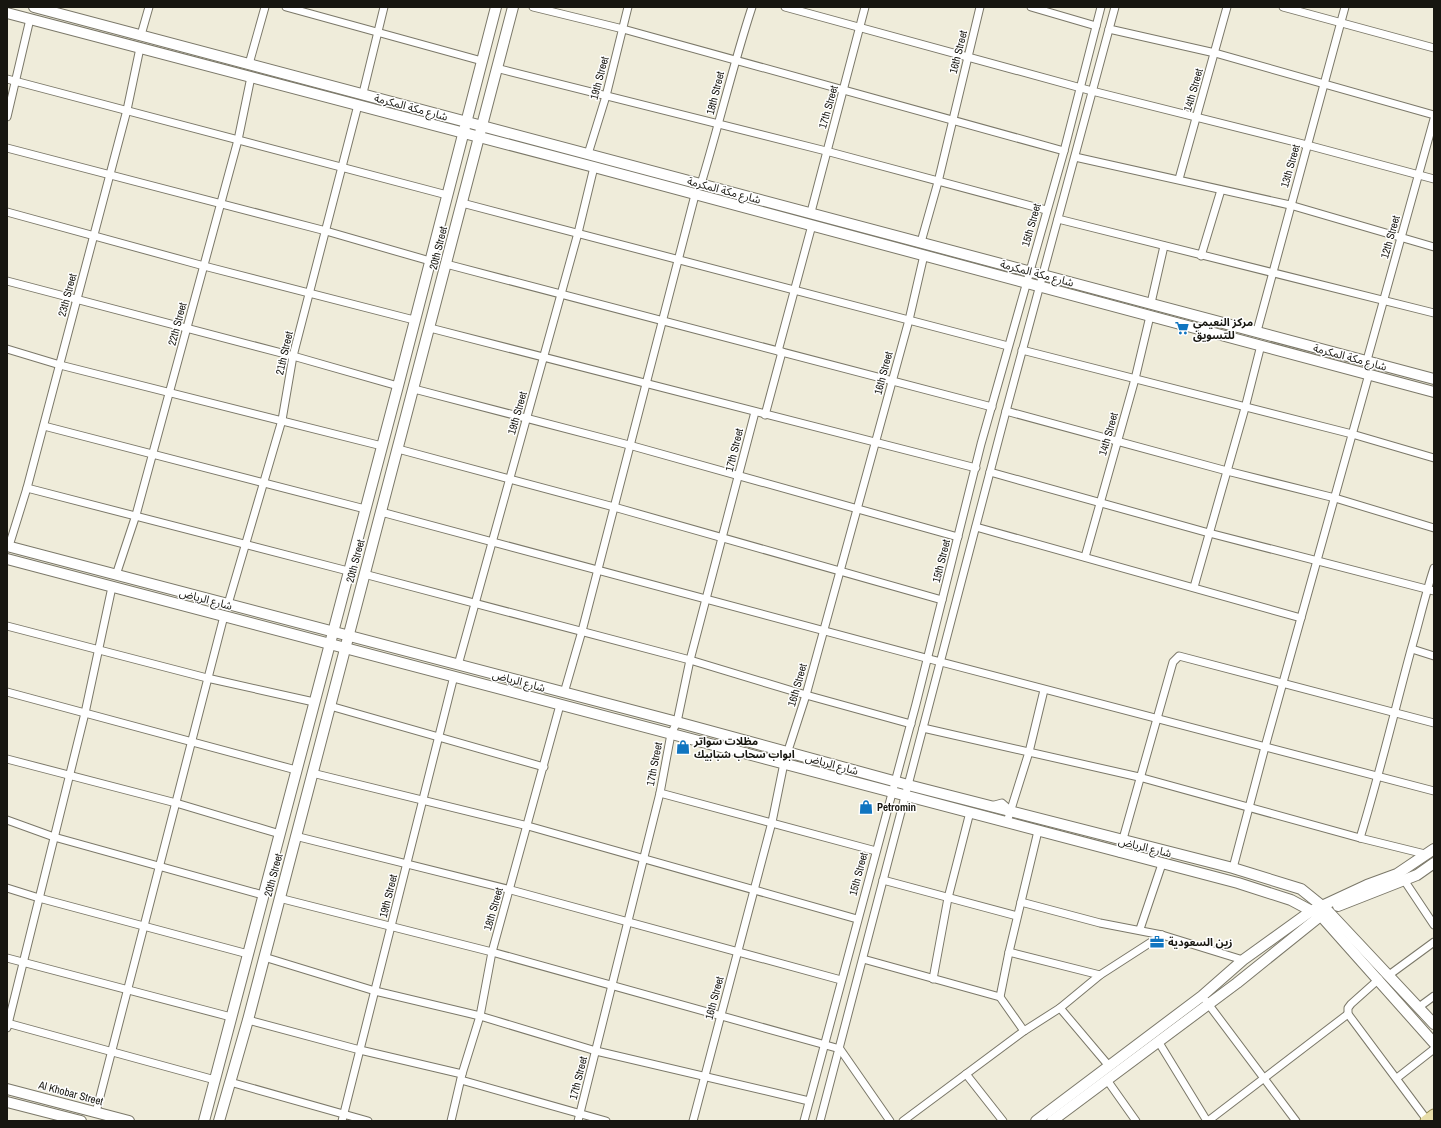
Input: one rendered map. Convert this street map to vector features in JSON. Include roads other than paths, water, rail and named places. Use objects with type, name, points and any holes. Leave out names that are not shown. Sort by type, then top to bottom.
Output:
[{"type":"main road","name":"شارع مكة المكرمة","points":[[34,7],[811,212],[1434,379]]},
{"type":"main road","name":"20th Street","points":[[204,1121],[398,386],[496,7]]},
{"type":"main road","name":"20th Street","points":[[219,1121],[248,1020],[364,574],[382,512],[512,7]]},
{"type":"main road","name":"شارع مكة المكرمة","points":[[7,13],[463,132],[1434,392]]},
{"type":"main road","name":"شارع الرياض","points":[[8,546],[677,722],[894,782],[1234,868],[1301,889],[1389,975],[1434,1024]]},
{"type":"main road","name":"شارع الرياض","points":[[7,559],[970,812],[1119,853],[1238,883],[1291,900],[1311,911],[1324,911]]},
{"type":"main road","points":[[1054,1120],[1208,1004],[1324,911],[1367,885],[1398,874],[1430,851]]},
{"type":"main road","points":[[1324,911],[1417,875],[1434,863]]},
{"type":"main road","points":[[1036,1121],[1202,996],[1243,960],[1311,911]]},
{"type":"main road","name":"شارع الرياض","points":[[1324,911],[1378,979],[1434,1043]]},
{"type":"main road","name":"Al Khobar Street","points":[[7,1089],[129,1121]]},
{"type":"main road","points":[[7,1102],[81,1121]]},
{"type":"main road","points":[[1426,1121],[1434,1115]]},
{"type":"street","points":[[141,35],[149,7]]},
{"type":"street","points":[[249,64],[266,7]]},
{"type":"street","points":[[286,7],[482,61]]},
{"type":"street","points":[[363,93],[384,7]]},
{"type":"street","points":[[534,7],[623,29],[1064,151]]},
{"type":"street","name":"19th Street","points":[[588,154],[606,96],[628,7]]},
{"type":"street","name":"18th Street","points":[[701,184],[719,124],[735,60],[752,7]]},
{"type":"street","points":[[785,7],[1080,88],[1308,145],[1434,179]]},
{"type":"street","name":"17th Street","points":[[811,212],[865,7]]},
{"type":"street","name":"16th Street","points":[[921,242],[938,182],[980,7]]},
{"type":"street","points":[[1031,7],[1096,26]]},
{"type":"street","name":"15th Street","points":[[804,1121],[927,660],[1008,346],[1064,151],[1101,7]]},
{"type":"street","points":[[820,1121],[1022,350],[1115,7]]},
{"type":"street","name":"14th Street","points":[[1179,179],[1227,7]]},
{"type":"street","points":[[1283,7],[1434,48]]},
{"type":"street","name":"13th Street","points":[[1257,331],[1344,7]]},
{"type":"street","points":[[7,118],[17,81],[30,19]]},
{"type":"street","points":[[1109,29],[1215,53],[1434,115]]},
{"type":"street","name":"23th Street","points":[[8,546],[27,488],[44,426],[127,110],[140,48]]},
{"type":"street","points":[[496,68],[826,151],[1046,210]]},
{"type":"street","name":"22th Street","points":[[116,575],[136,515],[221,204],[238,140],[251,77]]},
{"type":"street","points":[[7,78],[447,195]]},
{"type":"street","name":"21th Street","points":[[228,604],[282,420],[293,356],[343,168],[358,105]]},
{"type":"street","name":"12th Street","points":[[1367,360],[1434,119]]},
{"type":"street","points":[[7,148],[326,231],[430,261]]},
{"type":"street","points":[[1075,156],[1290,205],[1434,247]]},
{"type":"street","name":"19th Street","points":[[458,665],[562,294],[594,167]]},
{"type":"street","points":[[1201,256],[1221,190]]},
{"type":"street","points":[[564,693],[582,631],[661,320],[679,259],[695,195]]},
{"type":"street","points":[[462,203],[1008,346]]},
{"type":"street","points":[[7,212],[204,266],[414,320]]},
{"type":"street","points":[[1058,219],[1201,256],[1272,271],[1434,313]]},
{"type":"street","points":[[765,414],[812,225]]},
{"type":"street","points":[[1151,303],[1164,246]]},
{"type":"street","name":"16th Street","points":[[693,1121],[772,822],[784,763],[824,632],[909,320],[924,255]]},
{"type":"street","points":[[446,264],[992,407]]},
{"type":"street","points":[[7,281],[293,356],[398,386]]},
{"type":"street","name":"14th Street","points":[[1085,557],[1135,379],[1150,316]]},
{"type":"street","points":[[430,328],[976,468]]},
{"type":"street","points":[[1194,587],[1245,408],[1261,345]]},
{"type":"street","points":[[7,349],[60,365],[382,446]]},
{"type":"street","points":[[1022,350],[1352,434],[1434,458]]},
{"type":"street","points":[[1234,868],[1265,747],[1369,374]]},
{"type":"street","points":[[414,389],[629,445],[958,537]]},
{"type":"street","points":[[1006,411],[1227,471],[1335,498],[1434,528]]},
{"type":"street","name":"17th Street","points":[[579,1118],[660,793],[671,734],[677,722],[690,660],[755,412]]},
{"type":"street","points":[[44,426],[365,509]]},
{"type":"street","points":[[398,449],[614,507],[942,600]]},
{"type":"street","points":[[990,472],[1209,533],[1430,590]]},
{"type":"street","points":[[27,488],[246,543],[348,571]]},
{"type":"street","points":[[382,512],[707,598],[927,660],[1157,718],[1434,791]]},
{"type":"street","points":[[976,527],[1301,618]]},
{"type":"street","points":[[1360,838],[1379,777],[1394,712],[1430,590],[1434,568]]},
{"type":"street","points":[[364,574],[690,660],[806,695],[910,724]]},
{"type":"street","points":[[112,587],[85,713],[7,1025],[112,1051],[215,1080]]},
{"type":"street","points":[[96,1112],[224,616]]},
{"type":"street","points":[[7,626],[207,678],[314,702]]},
{"type":"street","points":[[1412,649],[1434,656]]},
{"type":"street","points":[[1119,853],[1173,662],[1179,656],[1283,682],[1434,723]]},
{"type":"street","name":"19th Street","points":[[343,1118],[454,676]]},
{"type":"street","points":[[1007,822],[1029,752],[1044,690]]},
{"type":"street","points":[[7,692],[296,770]]},
{"type":"street","name":"18th Street","points":[[451,1121],[480,1016],[492,952],[511,890],[560,705]]},
{"type":"street","points":[[330,706],[544,767]]},
{"type":"street","points":[[923,728],[1139,778],[1360,838],[1430,851]]},
{"type":"street","points":[[7,759],[176,803],[280,834]]},
{"type":"street","points":[[312,773],[528,826],[643,860],[858,919]]},
{"type":"street","points":[[660,793],[876,851]]},
{"type":"street","points":[[932,979],[948,898],[970,812]]},
{"type":"street","points":[[7,820],[54,837],[160,865],[263,895]]},
{"type":"street","points":[[1000,997],[1017,916],[1038,831]]},
{"type":"street","points":[[295,836],[511,890],[627,923],[841,980]]},
{"type":"street","points":[[1140,930],[1162,864]]},
{"type":"street","points":[[884,880],[1017,916]]},
{"type":"street","points":[[1404,880],[1434,925]]},
{"type":"street","points":[[7,888],[248,954]]},
{"type":"street","points":[[279,898],[492,952],[840,1048],[890,1121]]},
{"type":"street","points":[[1021,902],[1100,923],[1162,935],[1243,960]]},
{"type":"street","points":[[903,1121],[1024,1032],[1060,1008],[1100,975],[1162,935]]},
{"type":"street","points":[[1389,975],[1434,942]]},
{"type":"street","points":[[1009,952],[1100,975]]},
{"type":"street","points":[[264,957],[375,991],[480,1016],[596,1051],[809,1101]]},
{"type":"street","points":[[7,958],[231,1017]]},
{"type":"street","points":[[862,959],[1000,997],[1024,1032]]},
{"type":"street","points":[[1378,979],[1351,1004],[1348,1008],[1348,1014],[1397,1078],[1426,1121]]},
{"type":"street","points":[[1202,996],[1296,1121]]},
{"type":"street","points":[[1419,1007],[1434,996]]},
{"type":"street","points":[[1060,1008],[1109,1066]]},
{"type":"street","points":[[1158,1041],[1208,1121],[1264,1080],[1348,1014]]},
{"type":"street","points":[[248,1020],[462,1077],[579,1118],[606,1121]]},
{"type":"street","points":[[1397,1078],[1434,1048]]},
{"type":"street","points":[[966,1074],[1003,1121]]},
{"type":"street","points":[[1107,1080],[1136,1121]]},
{"type":"street","points":[[230,1082],[343,1118],[368,1121]]},
{"type":"place","name":"مركز النعيمي للتسويق","points":[[1182,328]]},
{"type":"place","name":"مظلات سواتر ابواب سحاب شبابيك","points":[[683,747]]},
{"type":"place","name":"Petromin","points":[[866,807]]},
{"type":"place","name":"زين السعودية","points":[[1157,942]]}]
